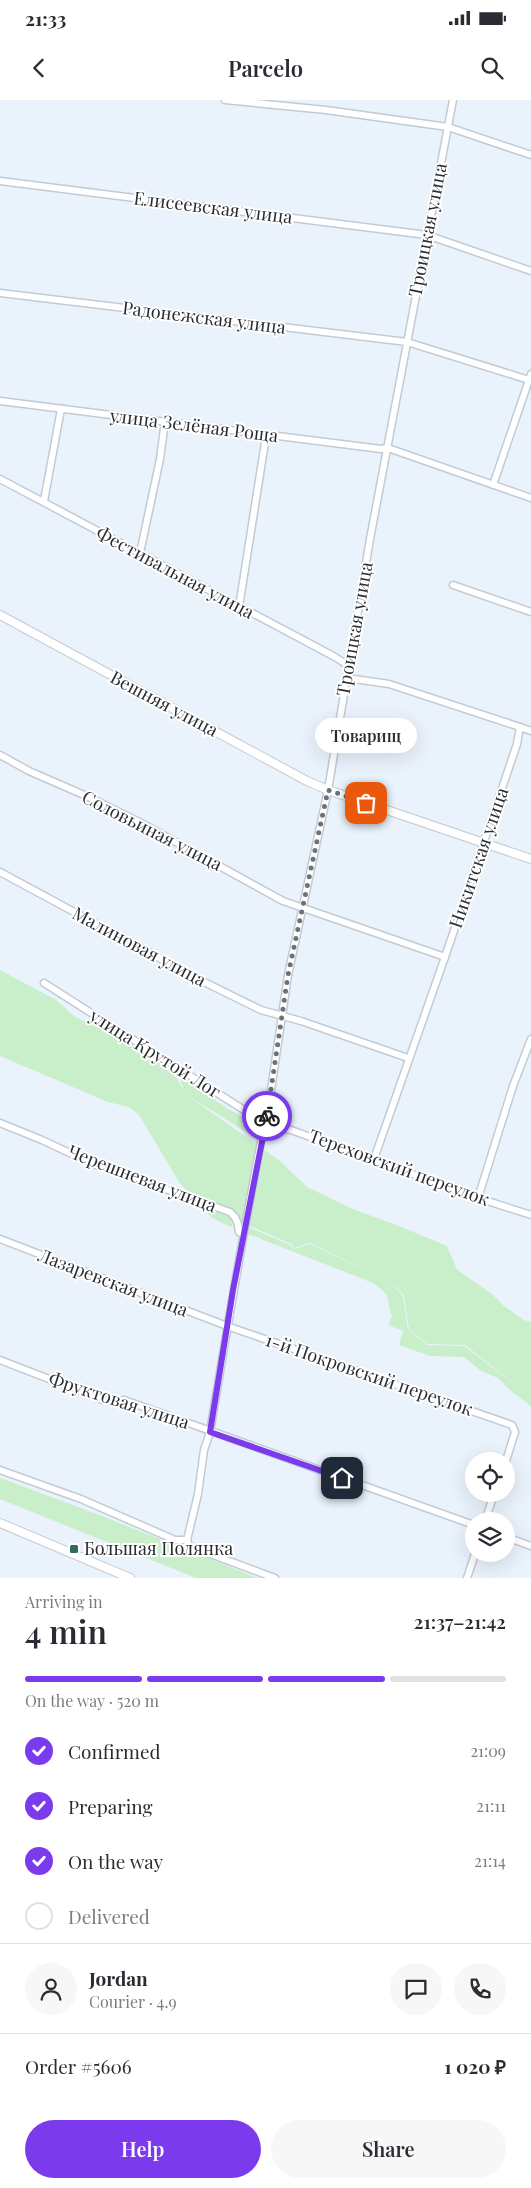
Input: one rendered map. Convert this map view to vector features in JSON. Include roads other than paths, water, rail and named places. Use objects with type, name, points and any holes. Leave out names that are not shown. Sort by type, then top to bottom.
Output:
[{"type":"street","points":[[225,100],[326,110],[448,127],[531,155]]},
{"type":"street","name":"Троицкая улица","points":[[187,1540],[198,1494],[204,1450],[210,1432],[227,1326],[266,1124],[281,1016],[328,790],[370,539],[453,100]]},
{"type":"street","name":"Елисеевская улица","points":[[0,181],[427,235],[531,271]]},
{"type":"street","name":"Радонежская улица","points":[[0,293],[407,342],[530,377]]},
{"type":"street","points":[[493,485],[530,377]]},
{"type":"street","name":"улица Зелёная Роща","points":[[0,401],[266,436],[381,449],[388,448],[531,498]]},
{"type":"street","points":[[44,501],[61,409]]},
{"type":"street","points":[[140,553],[160,459],[165,422]]},
{"type":"street","points":[[239,607],[266,436]]},
{"type":"street","name":"Фестивальная улица","points":[[0,479],[350,666]]},
{"type":"street","points":[[453,585],[531,612]]},
{"type":"street","name":"Вешняя улица","points":[[0,615],[308,781],[328,790],[531,859]]},
{"type":"street","points":[[347,678],[389,684],[531,731]]},
{"type":"street","name":"Никитская улица","points":[[374,1158],[484,844],[517,744],[520,727]]},
{"type":"street","name":"Соловьиная улица","points":[[0,755],[29,771],[91,798],[143,824],[253,886],[303,909],[445,957]]},
{"type":"street","name":"Малиновая улица","points":[[0,872],[261,1010],[408,1058]]},
{"type":"street","name":"улица Крутой Лог","points":[[44,983],[266,1124]]},
{"type":"street","points":[[478,1198],[531,1039]]},
{"type":"street","name":"Черешневая улица","points":[[0,1123],[93,1164],[230,1212],[235,1216],[239,1232],[244,1235]]},
{"type":"street","name":"Тереховский переулок","points":[[266,1124],[291,1130],[374,1158],[478,1198],[531,1215]]},
{"type":"street","name":"Лазаревская улица","points":[[0,1239],[227,1326]]},
{"type":"street","name":"1-й Покровский переулок","points":[[227,1326],[512,1425],[516,1432],[509,1452]]},
{"type":"street","name":"Фруктовая улица","points":[[0,1360],[103,1400],[115,1402],[124,1400],[465,1522]]},
{"type":"street","points":[[0,1470],[81,1499],[175,1540],[187,1540],[189,1546],[212,1556],[275,1578]]},
{"type":"street","points":[[0,1523],[130,1578]]},
{"type":"street","points":[[515,1540],[531,1546]]},
{"type":"street","points":[[467,1578],[472,1562]]},
{"type":"place","name":"Товарищ","points":[[366,803]]},
{"type":"place","name":"Большая Полянка","points":[[74,1549]]}]
